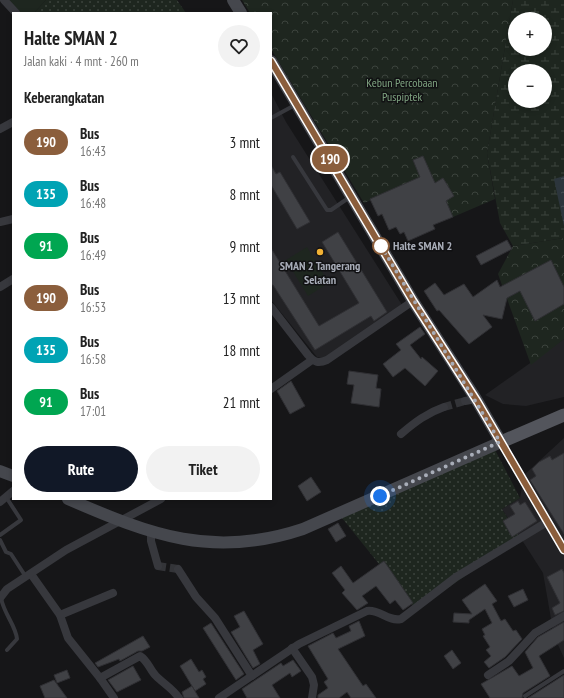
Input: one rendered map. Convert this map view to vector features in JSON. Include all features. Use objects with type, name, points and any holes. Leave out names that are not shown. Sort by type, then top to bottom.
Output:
[{"type":"main road","points":[[233,0],[240,12]]},
{"type":"main road","points":[[272,63],[352,195],[471,400],[500,442]]},
{"type":"main road","points":[[70,500],[120,522],[151,532],[200,542],[222,544],[245,543],[280,537],[326,520],[564,415]]},
{"type":"main road","points":[[0,471],[12,476]]},
{"type":"street","points":[[4,0],[15,12]]},
{"type":"street","points":[[0,129],[12,123]]},
{"type":"street","points":[[0,222],[12,219]]},
{"type":"street","points":[[0,287],[12,280]]},
{"type":"street","points":[[272,307],[312,360],[318,363],[327,360],[413,301]]},
{"type":"street","points":[[272,388],[312,360]]},
{"type":"street","points":[[401,434],[417,420],[444,407]]},
{"type":"street","points":[[500,442],[564,550]]},
{"type":"street","points":[[3,500],[12,491]]},
{"type":"street","points":[[0,598],[7,589],[66,550],[159,500]]},
{"type":"street","points":[[219,698],[292,648],[314,635],[367,611],[377,612],[393,619],[401,619],[413,612],[456,577],[547,522]]},
{"type":"street","points":[[151,532],[151,541],[158,566]]},
{"type":"street","points":[[178,569],[196,597],[215,618],[252,676]]},
{"type":"street","points":[[28,576],[60,615],[68,638],[114,698]]},
{"type":"street","points":[[60,615],[113,593]]},
{"type":"street","points":[[488,675],[508,661],[535,634],[564,616]]},
{"type":"street","points":[[292,648],[312,677],[314,685],[312,698]]},
{"type":"street","points":[[100,678],[140,656],[144,659],[156,676],[173,689],[178,698]]},
{"type":"lane","points":[[272,117],[297,103]]},
{"type":"lane","points":[[294,157],[327,210],[331,210],[352,195]]},
{"type":"lane","points":[[0,529],[1,534],[21,520],[3,500]]},
{"type":"lane","points":[[0,540],[6,552],[11,554],[28,576]]},
{"type":"lane","points":[[0,598],[5,614],[16,633],[17,639],[7,650]]},
{"type":"lane","points":[[525,696],[564,671]]},
{"type":"shaded area","name":"SMAN 2 Tangerang Selatan","points":[[272,95],[286,122],[402,305],[326,359],[317,357],[272,301]]},
{"type":"shaded area","points":[[564,339],[564,397],[526,406],[503,404],[485,395]]},
{"type":"shaded area","points":[[564,438],[564,658],[554,636],[543,573],[502,509],[520,498],[524,475]]},
{"type":"green space","points":[[5,0],[46,0],[35,12],[15,12]]},
{"type":"green space","points":[[46,0],[177,0],[185,12],[35,12]]},
{"type":"green space","name":"Kebun Percobaan Puspiptek","points":[[242,0],[513,0],[511,12],[508,12],[508,29],[487,153],[495,199],[453,217],[428,177],[364,203],[272,51],[272,12],[249,12]]},
{"type":"green space","points":[[513,0],[564,0],[564,238],[513,246],[500,223],[487,153],[508,29],[508,56],[552,56],[552,12],[511,12]]},
{"type":"green space","points":[[564,238],[564,339],[531,365],[498,274],[513,246]]},
{"type":"green space","points":[[307,247],[329,283],[308,296],[286,260]]},
{"type":"green space","points":[[492,444],[520,498],[502,509],[520,538],[416,610],[342,518]]},
{"type":"water","points":[[564,176],[564,226],[554,179]]},
{"type":"building","points":[[423,156],[435,183],[443,178],[454,196],[446,201],[453,217],[433,225],[435,229],[408,241],[404,232],[400,234],[396,227],[389,230],[382,214],[378,216],[370,199],[420,177],[413,160]]},
{"type":"building","points":[[272,167],[276,174],[280,172],[310,222],[297,229],[272,187]]},
{"type":"building","points":[[338,232],[387,312],[374,321],[371,316],[315,350],[272,285],[272,250],[319,326],[359,303],[322,242]]},
{"type":"building","points":[[507,240],[512,249],[481,265],[476,256]]},
{"type":"building","points":[[551,260],[564,287],[564,304],[535,321],[520,291],[507,298],[502,319],[483,315],[492,327],[469,344],[439,310],[437,311],[424,291],[435,283],[444,295],[464,284],[473,297],[497,280],[500,287]]},
{"type":"building","points":[[420,327],[425,334],[410,345],[421,359],[422,357],[438,371],[425,386],[405,368],[393,377],[383,364],[401,350],[396,344]]},
{"type":"building","points":[[349,371],[378,375],[376,388],[381,389],[379,407],[351,403],[354,385],[347,384]]},
{"type":"building","points":[[291,381],[305,406],[290,414],[277,391]]},
{"type":"building","points":[[564,453],[564,534],[530,480],[536,476],[532,469],[539,462],[550,456],[552,460]]},
{"type":"building","points":[[311,477],[321,492],[307,501],[298,486]]},
{"type":"building","points":[[518,501],[520,505],[525,502],[537,521],[512,537],[503,521],[515,514],[510,506]]},
{"type":"building","points":[[338,523],[346,536],[336,542],[328,529]]},
{"type":"building","points":[[384,561],[413,603],[403,610],[395,600],[390,604],[376,586],[362,596],[368,603],[357,610],[342,593],[345,590],[332,573],[341,566],[353,583]]},
{"type":"building","points":[[562,569],[564,573],[564,611],[555,615],[552,608],[560,603],[547,577]]},
{"type":"building","points":[[485,584],[497,601],[492,604],[501,621],[505,619],[513,631],[516,630],[522,639],[505,657],[489,668],[484,662],[491,656],[486,650],[490,647],[483,636],[485,635],[482,629],[492,623],[485,609],[469,620],[469,623],[453,622],[454,613],[472,614],[462,600]]},
{"type":"building","points":[[523,589],[528,600],[514,607],[508,596]]},
{"type":"building","points":[[244,611],[263,644],[253,650],[260,664],[253,668],[231,632],[240,627],[234,616]]},
{"type":"building","points":[[359,621],[365,636],[338,649],[363,686],[366,684],[376,698],[351,698],[347,692],[339,698],[318,698],[318,695],[328,688],[324,682],[328,679],[308,646],[333,633],[336,638],[351,631],[349,626]]},
{"type":"building","points":[[564,622],[564,640],[539,656],[550,676],[523,693],[522,698],[490,698],[481,684],[512,666],[519,676],[533,668],[525,652],[538,637]]},
{"type":"building","points":[[211,623],[244,674],[236,680],[203,628]]},
{"type":"building","points":[[143,636],[150,647],[142,651],[138,651],[120,661],[119,659],[98,667],[95,663]]},
{"type":"building","points":[[452,650],[461,663],[453,669],[444,656]]},
{"type":"building","points":[[191,659],[199,672],[202,670],[206,677],[203,679],[206,684],[195,691],[180,666]]},
{"type":"building","points":[[293,660],[301,671],[292,677],[290,673],[272,685],[280,698],[247,698],[242,689],[281,663],[283,666]]},
{"type":"building","points":[[133,666],[141,680],[117,692],[108,680]]},
{"type":"building","points":[[67,670],[70,678],[57,683],[54,675]]},
{"type":"building","points":[[564,675],[564,698],[528,698]]},
{"type":"building","points":[[54,680],[67,698],[45,698],[40,686]]},
{"type":"building","points":[[192,686],[199,698],[184,698],[182,692]]},
{"type":"tunnel","points":[[444,407],[465,401]]},
{"type":"tunnel","points":[[158,566],[178,569]]},
{"type":"bus line","name":"190","points":[[272,63],[352,195],[413,301],[477,401],[564,550]]},
{"type":"place","name":"Halte SMAN 2","points":[[381,246]]},
{"type":"place","name":"SMAN 2 Tangerang Selatan","points":[[320,252]]},
{"type":"route","points":[[380,496],[500,442],[477,401],[413,301],[381,246]]}]
